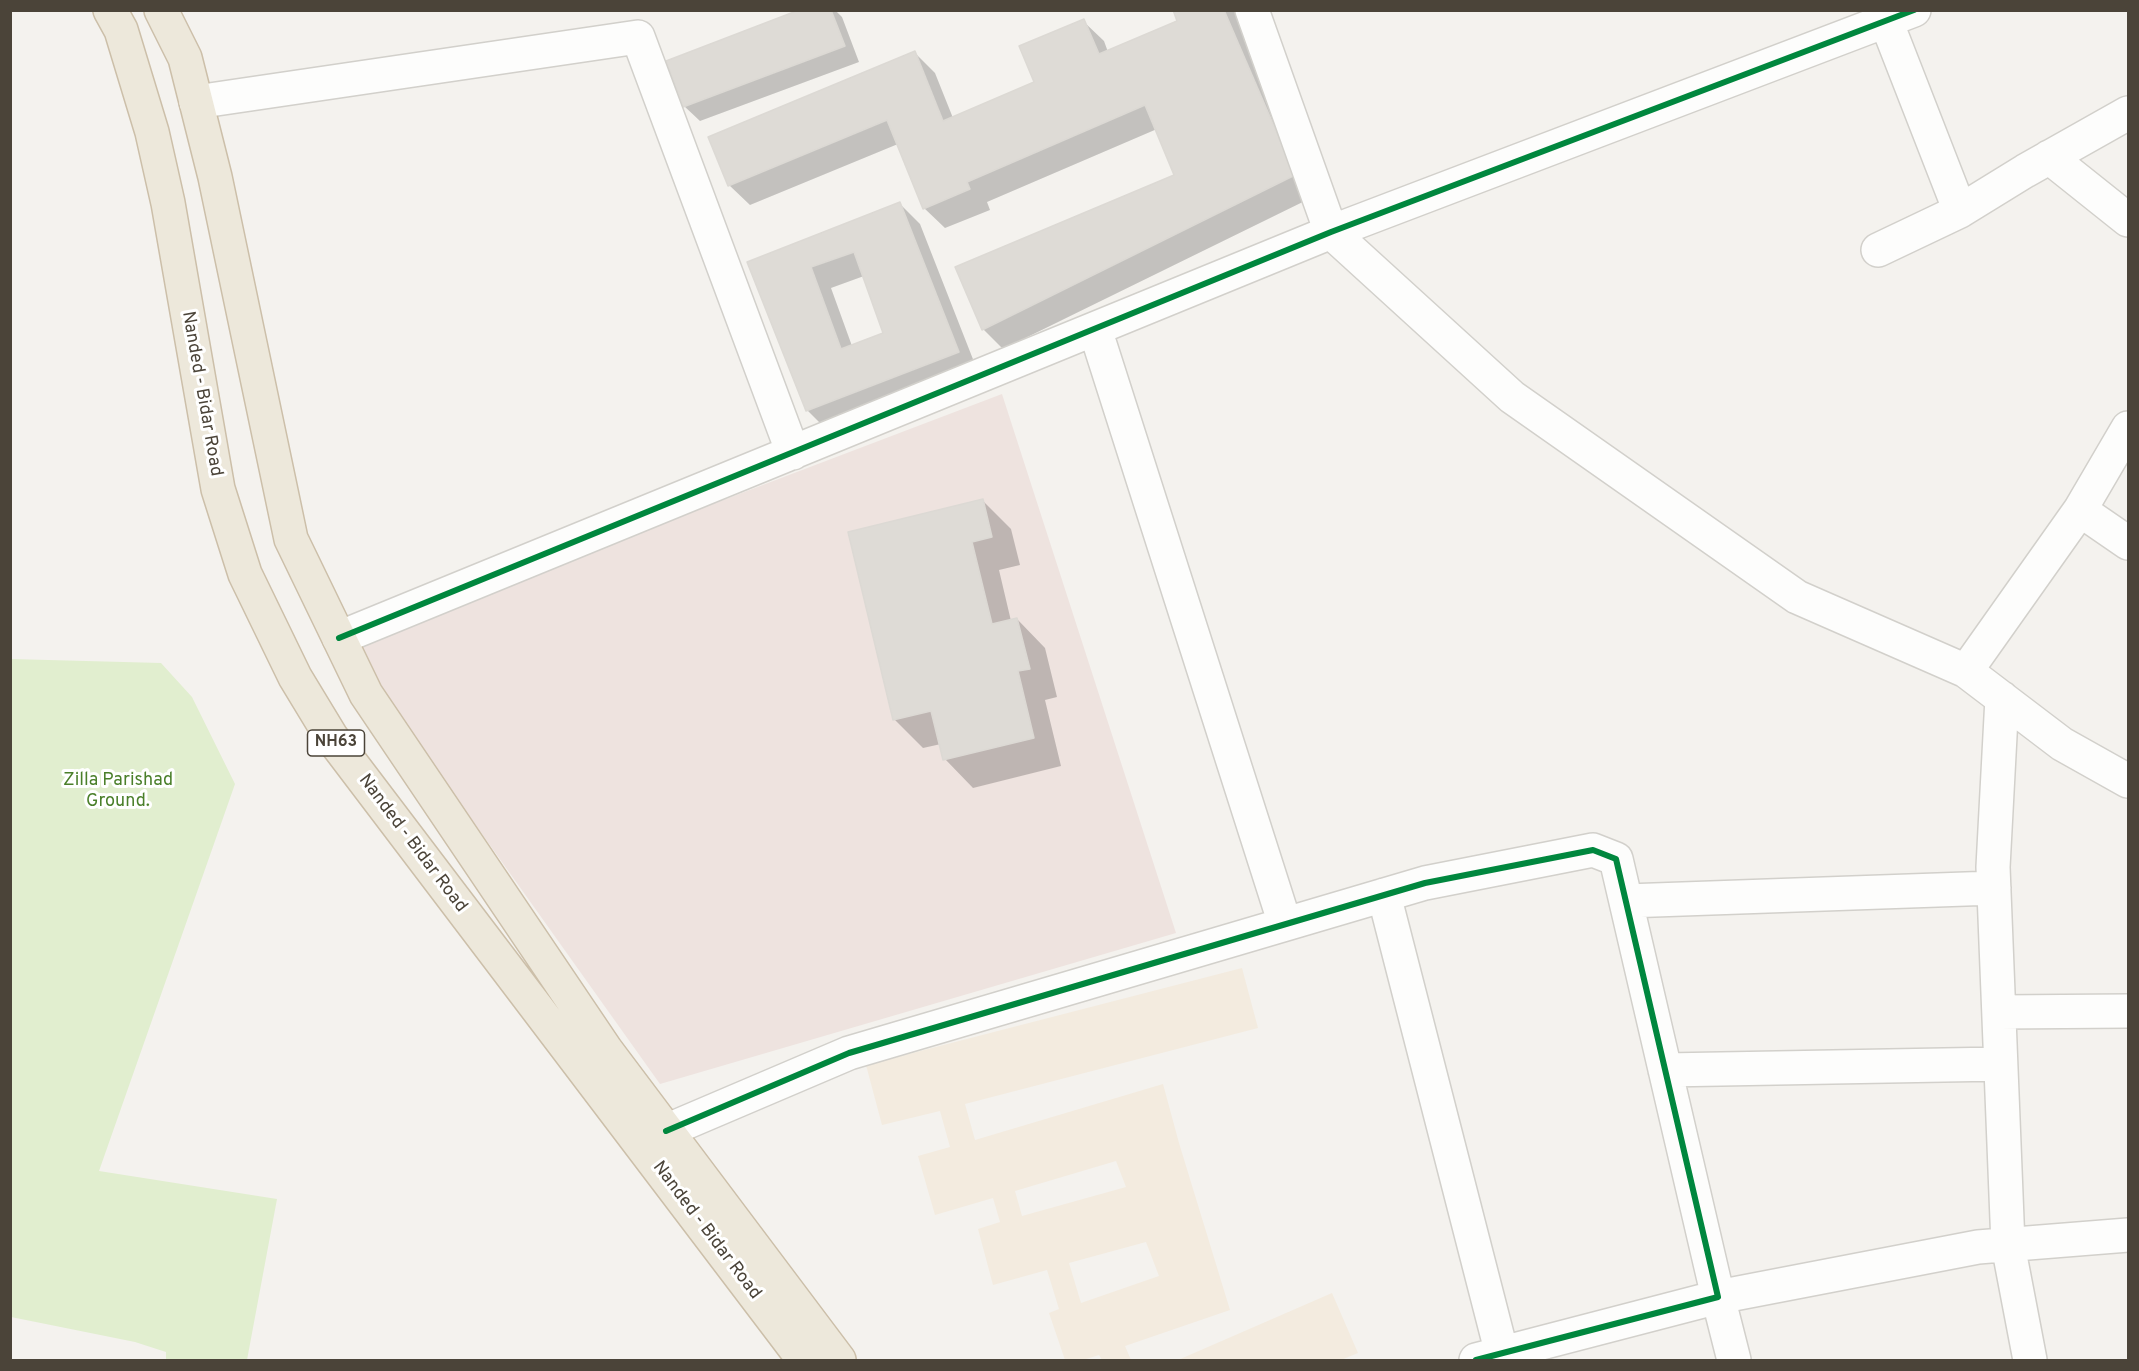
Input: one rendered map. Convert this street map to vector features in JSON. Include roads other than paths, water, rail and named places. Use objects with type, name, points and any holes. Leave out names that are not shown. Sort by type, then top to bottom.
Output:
[{"type":"highway","name":"Nanded - Bidar Road","points":[[110,10],[122,30],[152,132],[166,193],[218,489],[245,574],[295,677],[332,738],[804,1360]]},
{"type":"highway","name":"Nanded - Bidar Road","points":[[161,10],[185,58],[215,177],[291,539],[366,694],[606,1050],[839,1360]]},
{"type":"street","points":[[1252,10],[1331,232],[1512,398],[1797,597],[1966,670],[2062,744],[2128,781]]},
{"type":"street","points":[[339,638],[1331,232],[1900,16],[1960,211]]},
{"type":"street","points":[[196,102],[638,37],[793,453]]},
{"type":"street","points":[[1878,250],[1960,211],[2128,113]]},
{"type":"street","points":[[2049,157],[2128,220]]},
{"type":"street","points":[[1095,329],[1285,924]]},
{"type":"street","points":[[1966,670],[2080,510],[2128,429]]},
{"type":"street","points":[[2080,510],[2128,543]]},
{"type":"street","points":[[2002,698],[1993,867],[2000,1064],[2008,1245],[2030,1360]]},
{"type":"street","points":[[666,1131],[849,1053],[1425,883],[1593,850],[1616,859],[1734,1360]]},
{"type":"street","points":[[1626,901],[1994,888]]},
{"type":"street","points":[[1384,895],[1489,1357],[1718,1297],[1978,1247],[2128,1234]]},
{"type":"street","points":[[1999,1012],[2128,1011]]},
{"type":"street","points":[[1665,1070],[2000,1064]]},
{"type":"park label","name":"Zilla Parishad Ground.","points":[[118,791]]}]
